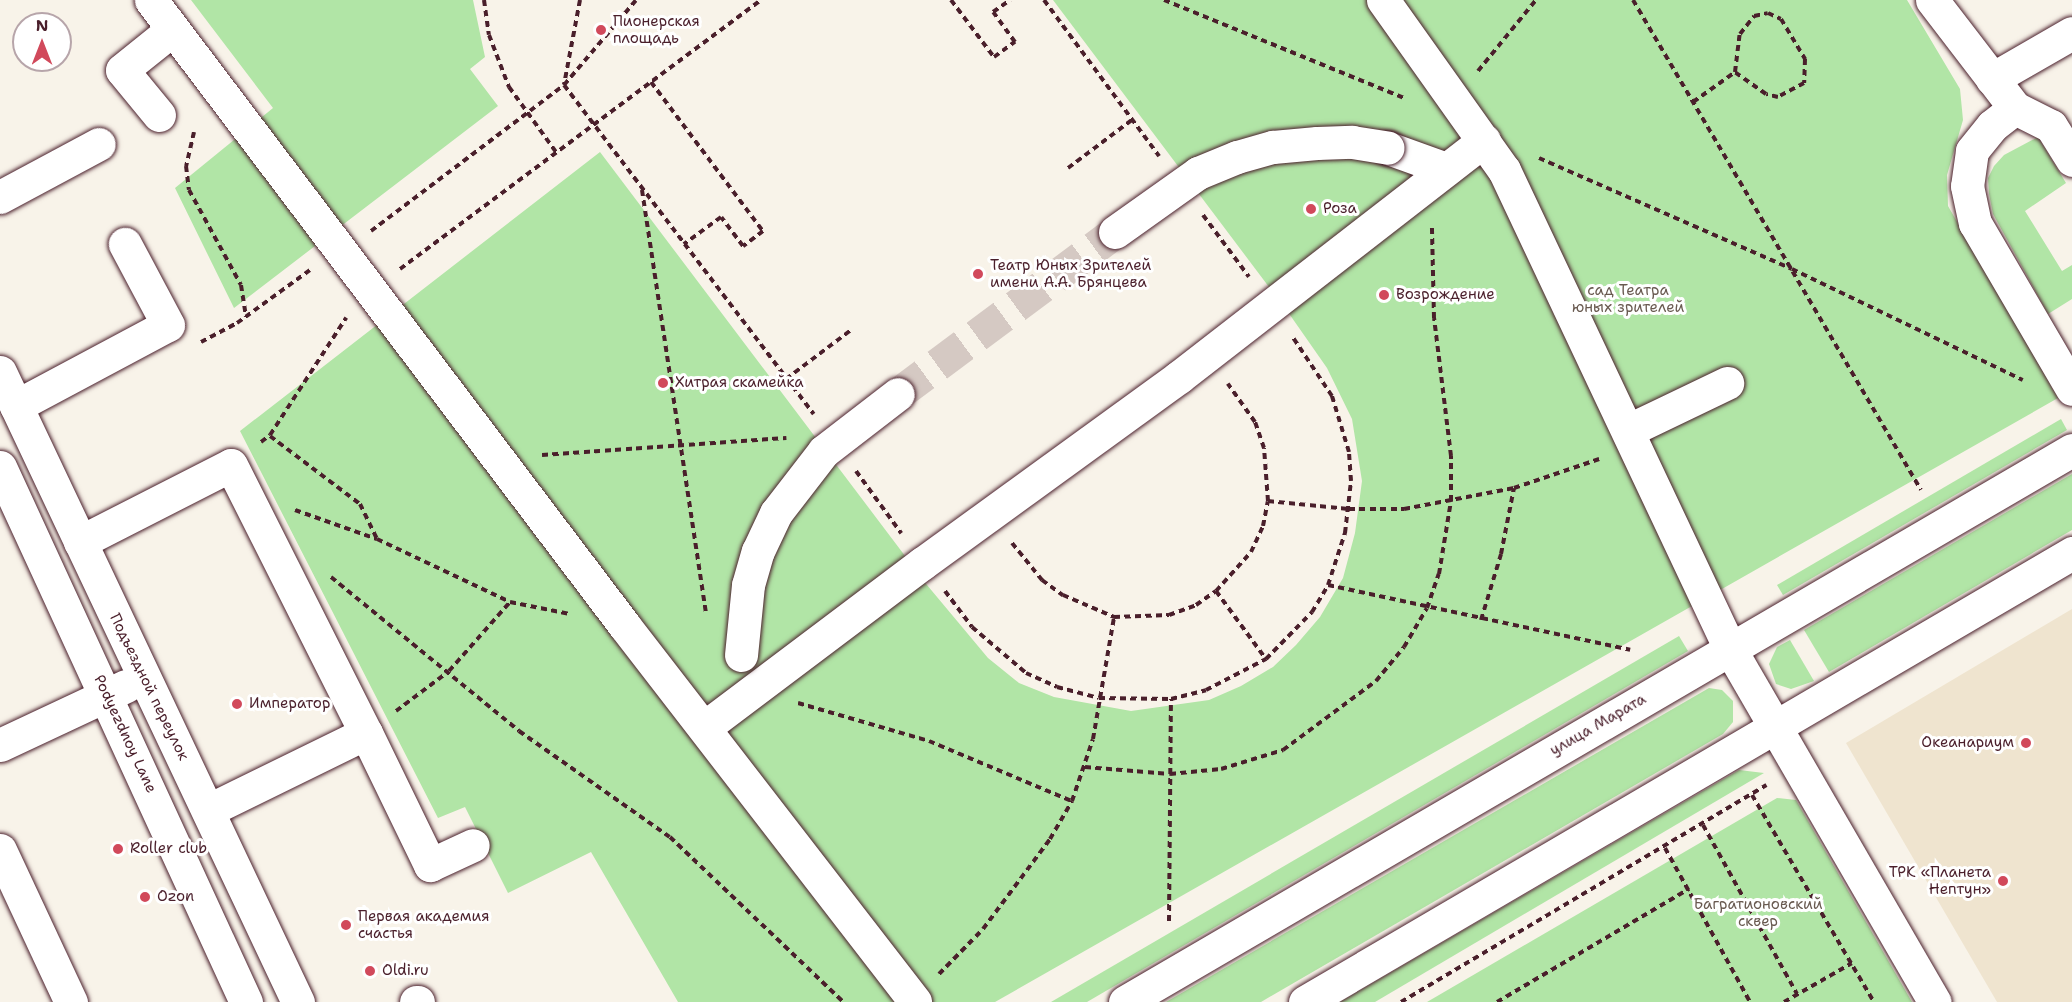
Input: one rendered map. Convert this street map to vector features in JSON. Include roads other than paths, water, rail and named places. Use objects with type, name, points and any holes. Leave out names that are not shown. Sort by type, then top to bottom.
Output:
[{"type":"street","points":[[151,0],[500,458],[624,625],[914,1000]]},
{"type":"street","points":[[1383,0],[1453,94],[1504,170],[1730,649],[1935,1002]]},
{"type":"street","points":[[1932,0],[2015,108],[2051,126],[2072,160]]},
{"type":"street","points":[[159,115],[122,70],[173,28]]},
{"type":"street","points":[[1992,79],[2072,33]]},
{"type":"street","points":[[2015,108],[1992,126],[1972,150],[1967,186],[1975,223],[2072,389]]},
{"type":"street","points":[[705,727],[990,513],[1206,356],[1484,140]]},
{"type":"street","points":[[1115,232],[1198,173],[1237,157],[1273,147],[1352,142],[1388,148],[1439,174]]},
{"type":"street","points":[[0,197],[99,144]]},
{"type":"street","points":[[16,406],[168,325],[125,244]]},
{"type":"street","name":"Подъездной переулок","points":[[0,372],[298,1002]]},
{"type":"street","points":[[1631,436],[1727,383]]},
{"type":"street","points":[[747,696],[741,655],[748,585],[758,551],[776,513],[824,451],[898,394]]},
{"type":"street","name":"улица Марата","points":[[1125,1002],[2072,450]]},
{"type":"street","points":[[0,470],[39,453]]},
{"type":"street","name":"Podyezdnoy Lane","points":[[0,470],[107,695],[246,1002]]},
{"type":"street","points":[[81,542],[238,479],[430,865],[473,845]]},
{"type":"street","points":[[1305,1002],[2072,553]]},
{"type":"street","points":[[0,745],[145,677]]},
{"type":"street","points":[[208,810],[366,733]]},
{"type":"street","points":[[0,850],[71,1002]]},
{"type":"tunnel","points":[[898,394],[1115,232]]},
{"type":"place","name":"Пионерская площадь","points":[[601,30]]},
{"type":"place","name":"Роза","points":[[1311,209]]},
{"type":"place","name":"Театр Юных Зрителей имени А.А. Брянцева","points":[[978,274]]},
{"type":"place","name":"Возрождение","points":[[1384,295]]},
{"type":"place","name":"Хитрая скамейка","points":[[663,383]]},
{"type":"place","name":"Император","points":[[237,704]]},
{"type":"place","name":"Океанариум","points":[[2026,743]]},
{"type":"place","name":"Roller club","points":[[118,849]]},
{"type":"place","name":"ТРК «Планета Нептун»","points":[[2003,881]]},
{"type":"place","name":"Ozon","points":[[145,897]]},
{"type":"place","name":"Первая академия счастья","points":[[346,925]]},
{"type":"place","name":"Oldi.ru","points":[[370,971]]},
{"type":"park label","name":"сад Театра юных зрителей","points":[[1628,298]]},
{"type":"park label","name":"Багратионовский сквер","points":[[1758,912]]}]
